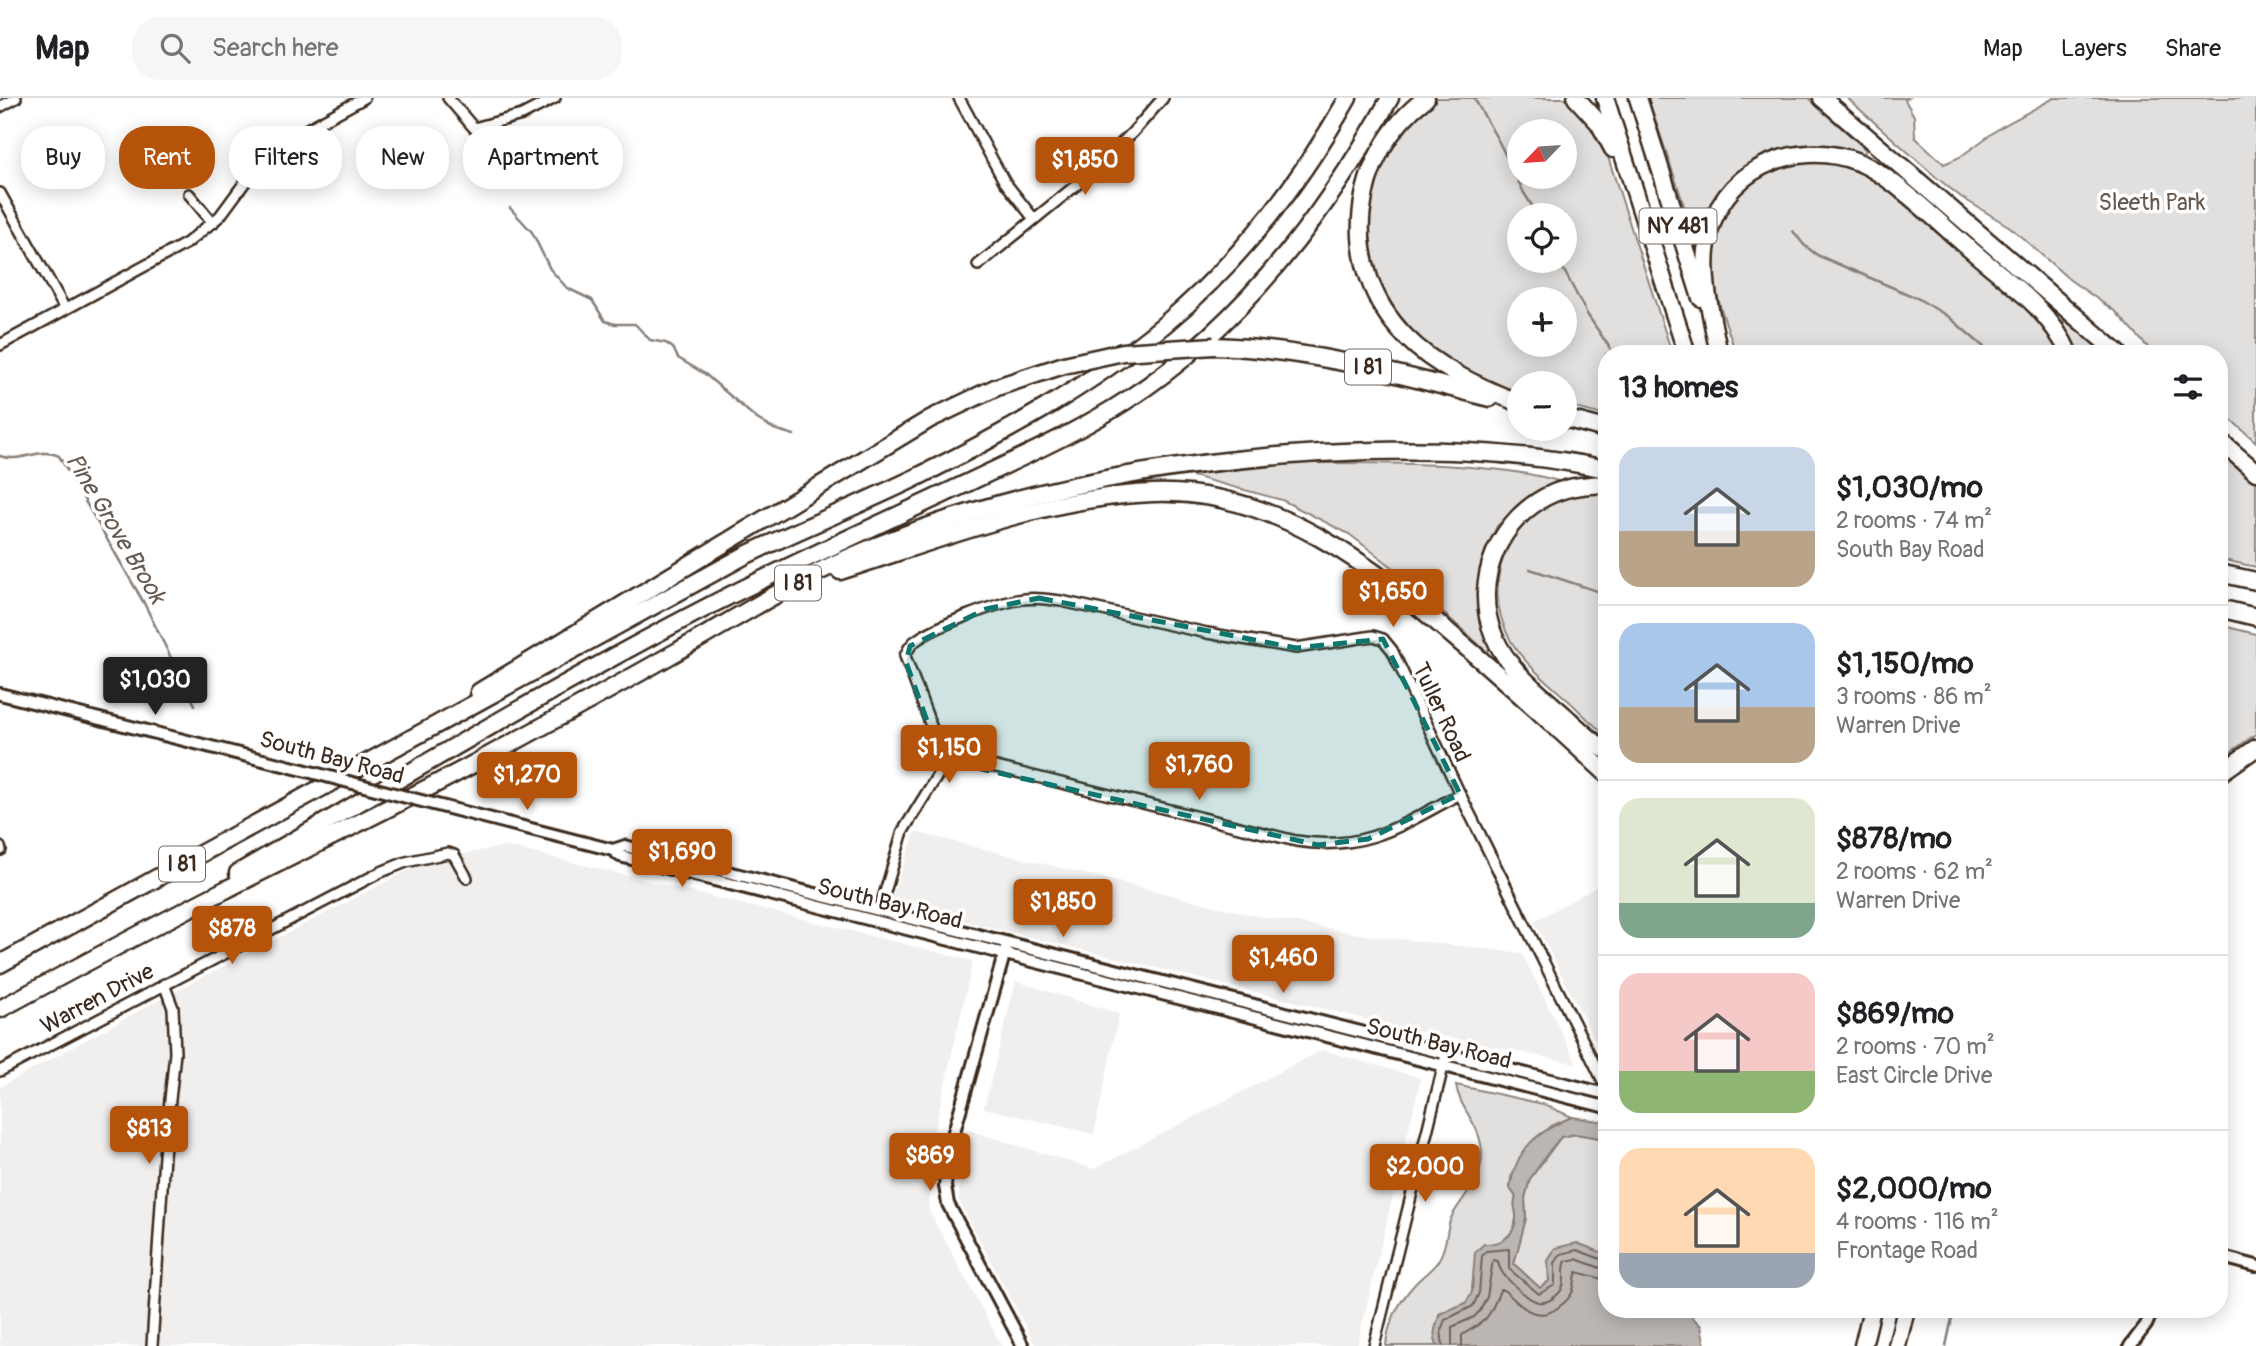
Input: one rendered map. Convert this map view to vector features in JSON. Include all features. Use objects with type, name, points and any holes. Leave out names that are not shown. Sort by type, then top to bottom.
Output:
[{"type":"highway","points":[[364,764],[744,556],[949,460],[1026,420],[1091,379],[1164,324],[1226,265],[1292,185],[1348,98]]},
{"type":"highway","points":[[66,973],[443,754],[708,607],[1049,444],[1125,401],[1200,344],[1261,284],[1336,187],[1390,98]]},
{"type":"highway","points":[[1426,98],[1407,114],[1386,138],[1370,171],[1362,199],[1360,221],[1365,267],[1384,310],[1411,342],[1453,371],[1507,399]]},
{"type":"highway","points":[[1576,98],[1592,114],[1606,135],[1646,229]]},
{"type":"highway","name":"NY 481","points":[[1605,98],[1684,345]]},
{"type":"highway","name":"NY 481","points":[[1639,98],[1716,345]]},
{"type":"highway","points":[[1822,98],[2109,345]]},
{"type":"highway","points":[[1718,345],[1705,259],[1707,240],[1714,219],[1732,189],[1757,170],[1785,157],[1819,153],[1861,163],[1896,186],[2035,305],[2057,330],[2064,345]]},
{"type":"highway","name":"I 81","points":[[0,964],[364,764],[513,670],[930,419],[989,390],[1065,365],[1133,351],[1214,346],[1273,350],[1328,358],[1507,402]]},
{"type":"highway","points":[[1577,421],[1598,427]]},
{"type":"highway","points":[[2228,448],[2256,472]]},
{"type":"highway","name":"I 81","points":[[0,1009],[438,783],[788,588],[861,553],[968,513],[1062,487],[1171,467],[1261,457],[1422,449],[1520,454],[1598,468]]},
{"type":"highway","points":[[1598,485],[1578,486],[1555,493],[1525,511],[1508,528],[1495,551],[1486,586],[1486,600],[1490,625],[1508,661],[1526,681],[1598,745]]},
{"type":"highway","points":[[788,588],[1037,511],[1129,494],[1155,492],[1208,496],[1253,508],[1296,524],[1351,555],[1451,634],[1598,766]]},
{"type":"highway","points":[[2228,575],[2256,581]]},
{"type":"highway","points":[[2228,610],[2256,617]]},
{"type":"highway","points":[[2228,768],[2256,748]]},
{"type":"highway","points":[[1863,1346],[1870,1318]]},
{"type":"highway","points":[[1897,1346],[1904,1318]]},
{"type":"street","points":[[0,107],[16,98]]},
{"type":"street","points":[[0,345],[187,243],[214,223],[259,165],[282,143],[364,98]]},
{"type":"street","points":[[448,98],[474,128],[522,115],[555,98]]},
{"type":"street","points":[[959,98],[1003,181],[1034,219]]},
{"type":"street","points":[[978,265],[1090,174],[1163,98]]},
{"type":"street","points":[[0,193],[65,309]]},
{"type":"street","points":[[189,194],[214,223]]},
{"type":"street","name":"Tuller Road","points":[[941,760],[937,742],[905,656],[912,643],[919,638],[986,609],[1018,599],[1061,601],[1206,633],[1296,648],[1373,636],[1382,639],[1392,650],[1460,794],[1598,1071]]},
{"type":"street","name":"South Bay Road","points":[[0,694],[613,850],[620,856],[1006,948],[1445,1060],[1598,1105]]},
{"type":"street","points":[[880,909],[903,831],[939,773],[941,760],[968,760],[1318,845],[1368,839],[1390,831],[1460,794]]},
{"type":"street","name":"South Bay Road","points":[[613,850],[625,846],[880,909],[1006,948]]},
{"type":"street","name":"Warren Drive","points":[[0,1071],[381,872],[406,862],[448,853],[454,855],[467,878]]},
{"type":"street","points":[[1006,948],[948,1153],[944,1186],[948,1204],[1023,1346]]},
{"type":"street","points":[[152,1346],[164,1156],[175,1053],[173,1008],[164,984]]},
{"type":"street","points":[[1374,1346],[1445,1060]]},
{"type":"street","name":"South Bay Road","points":[[1445,1060],[1598,1092]]},
{"type":"street","points":[[2228,1258],[2256,1266]]},
{"type":"street","points":[[2130,1346],[2149,1318]]},
{"type":"highlighted area","points":[[1039,598],[1296,648],[1383,639],[1460,794],[1368,839],[1318,845],[941,760],[906,662],[910,646],[986,609]]},
{"type":"shaded area","points":[[915,832],[1248,914],[1365,935],[1522,953],[1577,1064],[1394,1026],[890,903]]},
{"type":"shaded area","points":[[506,846],[973,961],[932,1141],[929,1211],[1002,1346],[0,1346],[0,1087],[157,1001],[428,860]]},
{"type":"shaded area","points":[[1598,886],[1598,1046],[1534,921]]},
{"type":"shaded area","points":[[1016,981],[1119,1014],[1094,1134],[984,1108]]},
{"type":"shaded area","points":[[1322,1050],[1421,1078],[1357,1346],[1036,1346],[959,1201],[961,1147],[968,1130],[1094,1169]]},
{"type":"green space","points":[[1437,98],[1564,98],[1590,121],[1605,148],[1669,345],[1598,345],[1598,414],[1577,408],[1577,371],[1507,371],[1507,388],[1444,358],[1406,326],[1386,299],[1374,269],[1369,237],[1370,205],[1378,174],[1392,145],[1412,119]]},
{"type":"green space","points":[[1648,98],[1809,98],[1866,150],[1864,154],[1844,148],[1802,145],[1762,156],[1744,166],[1729,180],[1711,206],[1699,237],[1695,238]]},
{"type":"green space","name":"Sleeth Park","points":[[1847,98],[1908,98],[1905,100],[1914,116],[1915,137],[1944,164],[1960,157],[2001,127],[2054,98],[2256,98],[2256,442],[2228,417],[2228,345],[2146,345],[2116,312],[2070,280],[2010,227],[1961,197]]},
{"type":"green space","points":[[1810,157],[1853,165],[1879,183],[2030,310],[2043,322],[2057,345],[1733,345],[1712,271],[1714,242],[1718,227],[1732,201],[1752,179],[1775,166]]},
{"type":"green space","points":[[2064,320],[2097,345],[2071,345],[2063,328]]},
{"type":"green space","points":[[2228,458],[2256,482],[2256,567],[2228,561]]},
{"type":"green space","points":[[1286,463],[1457,466],[1527,474],[1568,484],[1513,512],[1497,526],[1485,552],[1480,573],[1479,589],[1490,647],[1487,652],[1395,569],[1349,534],[1282,500],[1192,476],[1194,473]]},
{"type":"green space","points":[[1598,491],[1598,728],[1523,658],[1511,641],[1498,603],[1501,563],[1519,528],[1533,514],[1550,503],[1569,493]]},
{"type":"green space","points":[[2228,627],[2256,634],[2256,734],[2228,754]]},
{"type":"green space","points":[[1456,1085],[1543,1104],[1572,1117],[1551,1126],[1511,1177],[1510,1188],[1516,1197],[1515,1226],[1502,1241],[1476,1252],[1472,1292],[1466,1303],[1439,1314],[1438,1346],[1386,1346],[1389,1329],[1399,1305],[1409,1290],[1438,1261],[1450,1221],[1479,1172],[1481,1143]]},
{"type":"green space","points":[[1576,1134],[1598,1138],[1598,1252],[1577,1243],[1548,1261],[1549,1281],[1540,1288],[1514,1264],[1526,1218],[1525,1198],[1530,1179],[1561,1137]]},
{"type":"water","points":[[1572,1117],[1598,1121],[1598,1138],[1576,1134],[1561,1137],[1530,1179],[1525,1198],[1526,1218],[1514,1264],[1540,1288],[1549,1281],[1548,1261],[1555,1248],[1577,1243],[1598,1251],[1598,1318],[1693,1318],[1701,1326],[1705,1346],[1438,1346],[1435,1334],[1440,1314],[1466,1303],[1472,1292],[1475,1252],[1484,1244],[1505,1239],[1515,1226],[1516,1197],[1510,1188],[1517,1162],[1530,1143],[1548,1129]]},
{"type":"waterway","points":[[1474,98],[1530,203]]},
{"type":"waterway","points":[[510,208],[532,232],[550,269],[567,288],[592,300],[605,321],[635,324],[650,340],[666,343],[673,348],[678,358],[705,374],[757,419],[774,429],[794,435]]},
{"type":"waterway","points":[[1793,231],[1804,245],[1817,255],[1917,298],[1949,317],[1982,345]]},
{"type":"waterway","points":[[1565,273],[1587,314],[1608,345]]},
{"type":"waterway","name":"Pine Grove Brook","points":[[0,456],[15,458],[44,453],[59,456],[144,603],[175,666]]},
{"type":"waterway","points":[[1530,569],[1598,591]]},
{"type":"waterway","name":"Pine Grove Brook","points":[[179,673],[195,705]]},
{"type":"waterway","points":[[1946,1346],[1952,1318]]}]
